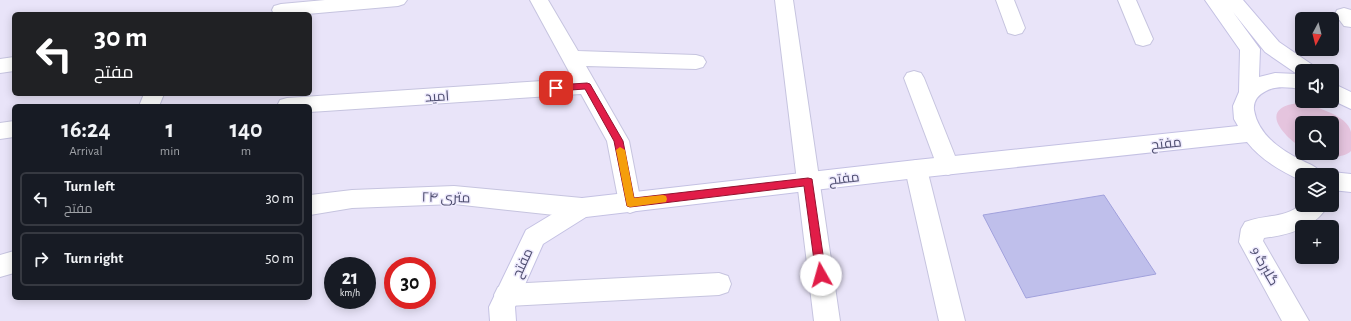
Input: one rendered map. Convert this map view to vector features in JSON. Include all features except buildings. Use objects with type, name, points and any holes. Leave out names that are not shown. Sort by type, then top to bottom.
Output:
[{"type":"street","points":[[281,10],[398,0]]},
{"type":"street","points":[[539,0],[618,141],[630,203]]},
{"type":"street","points":[[784,0],[827,321]]},
{"type":"street","points":[[1005,0],[1015,28]]},
{"type":"street","points":[[1127,0],[1143,39]]},
{"type":"street","points":[[1214,0],[1250,49],[1248,91],[1243,103],[1244,118],[1252,133],[1273,153],[1296,168]]},
{"type":"street","points":[[1233,0],[1272,47],[1297,64]]},
{"type":"street","points":[[571,58],[696,62]]},
{"type":"street","points":[[0,66],[12,64]]},
{"type":"street","points":[[914,78],[948,166]]},
{"type":"street","points":[[1248,91],[1261,84],[1278,80],[1295,81]]},
{"type":"street","name":"امید","points":[[312,104],[587,86]]},
{"type":"street","points":[[0,130],[12,129]]},
{"type":"street","name":"مفتح","points":[[503,321],[502,306],[534,237],[582,208],[1252,133]]},
{"type":"street","points":[[916,170],[952,321]]},
{"type":"street","name":"۲۴ متری","points":[[312,205],[352,199],[454,195],[582,208]]},
{"type":"street","name":"گلبرگ 9","points":[[1296,321],[1251,242],[1253,229],[1289,224],[1309,212]]},
{"type":"street","points":[[0,266],[12,263]]},
{"type":"street","points":[[507,296],[719,284]]},
{"type":"shaded area","points":[[1295,104],[1295,108],[1317,108],[1337,116],[1295,116],[1295,144],[1281,129],[1276,116],[1279,110]]},
{"type":"shaded area","points":[[1339,118],[1348,126],[1351,132],[1351,151],[1343,156],[1339,156]]},
{"type":"slow traffic","points":[[620,150],[630,203],[663,199]]},
{"type":"route","points":[[556,88],[587,86],[618,141],[630,203],[808,182],[821,275]]}]
